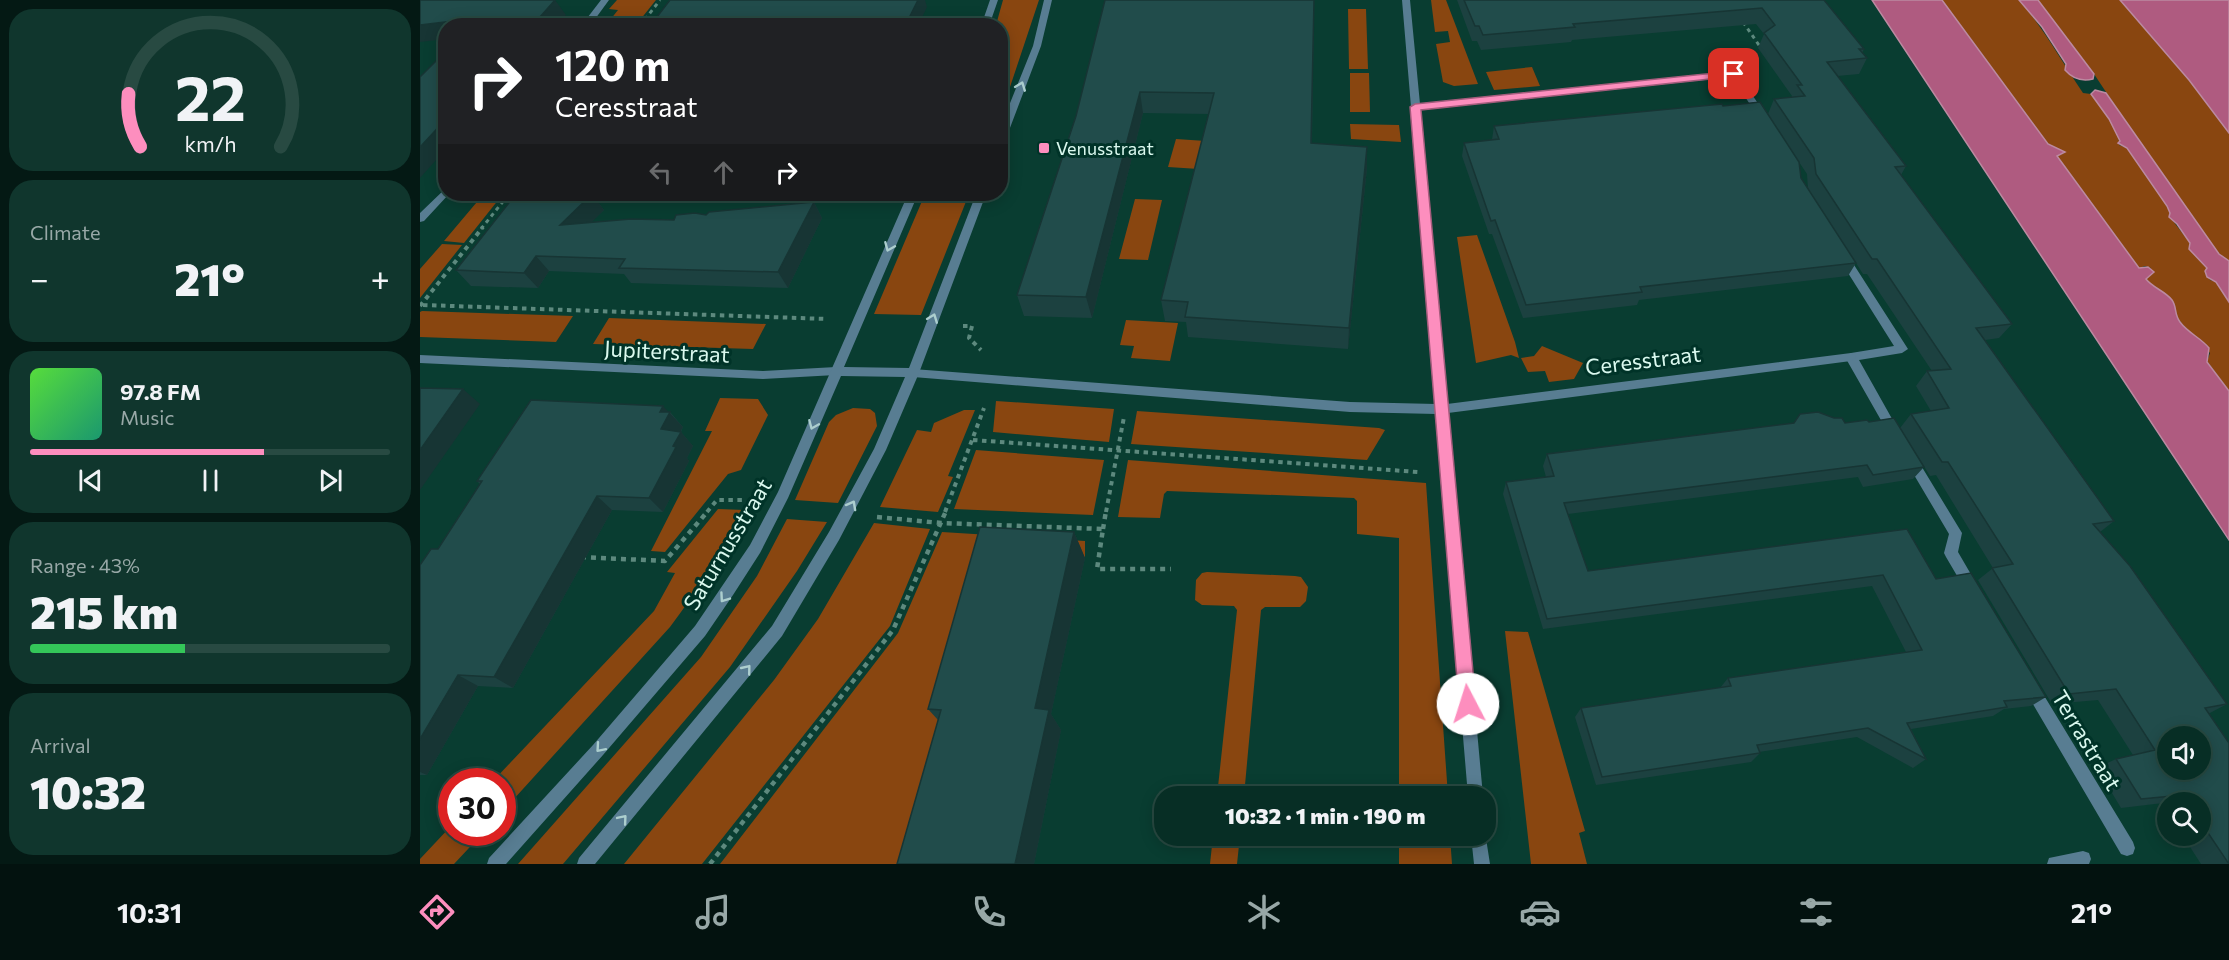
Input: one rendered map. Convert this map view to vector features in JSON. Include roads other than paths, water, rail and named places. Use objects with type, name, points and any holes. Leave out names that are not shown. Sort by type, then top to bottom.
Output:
[{"type":"street","points":[[591,18],[605,0]]},
{"type":"street","points":[[988,18],[994,0]]},
{"type":"street","points":[[1008,120],[1036,46],[1048,0]]},
{"type":"street","points":[[1406,0],[1475,786]]},
{"type":"street","points":[[1415,107],[1734,74],[1768,126]]},
{"type":"street","points":[[420,219],[438,200]]},
{"type":"street","name":"Saturnusstraat","points":[[495,864],[700,632],[728,591],[784,494],[910,201]]},
{"type":"street","points":[[585,864],[777,631],[855,500],[880,450],[912,373],[978,201]]},
{"type":"street","points":[[1837,247],[1902,350],[1851,357],[1956,533],[1951,553],[1975,594]]},
{"type":"street","name":"Ceresstraat","points":[[1441,409],[1851,357]]},
{"type":"street","name":"Jupiterstraat","points":[[420,359],[763,375],[836,371],[912,373]]},
{"type":"street","points":[[912,373],[1350,407],[1441,409]]},
{"type":"street","name":"Terrastraat","points":[[2025,676],[2127,848]]},
{"type":"street","points":[[1480,846],[1482,864]]},
{"type":"street","points":[[2055,864],[2083,859]]},
{"type":"place","name":"Venusstraat","points":[[1044,148]]}]
